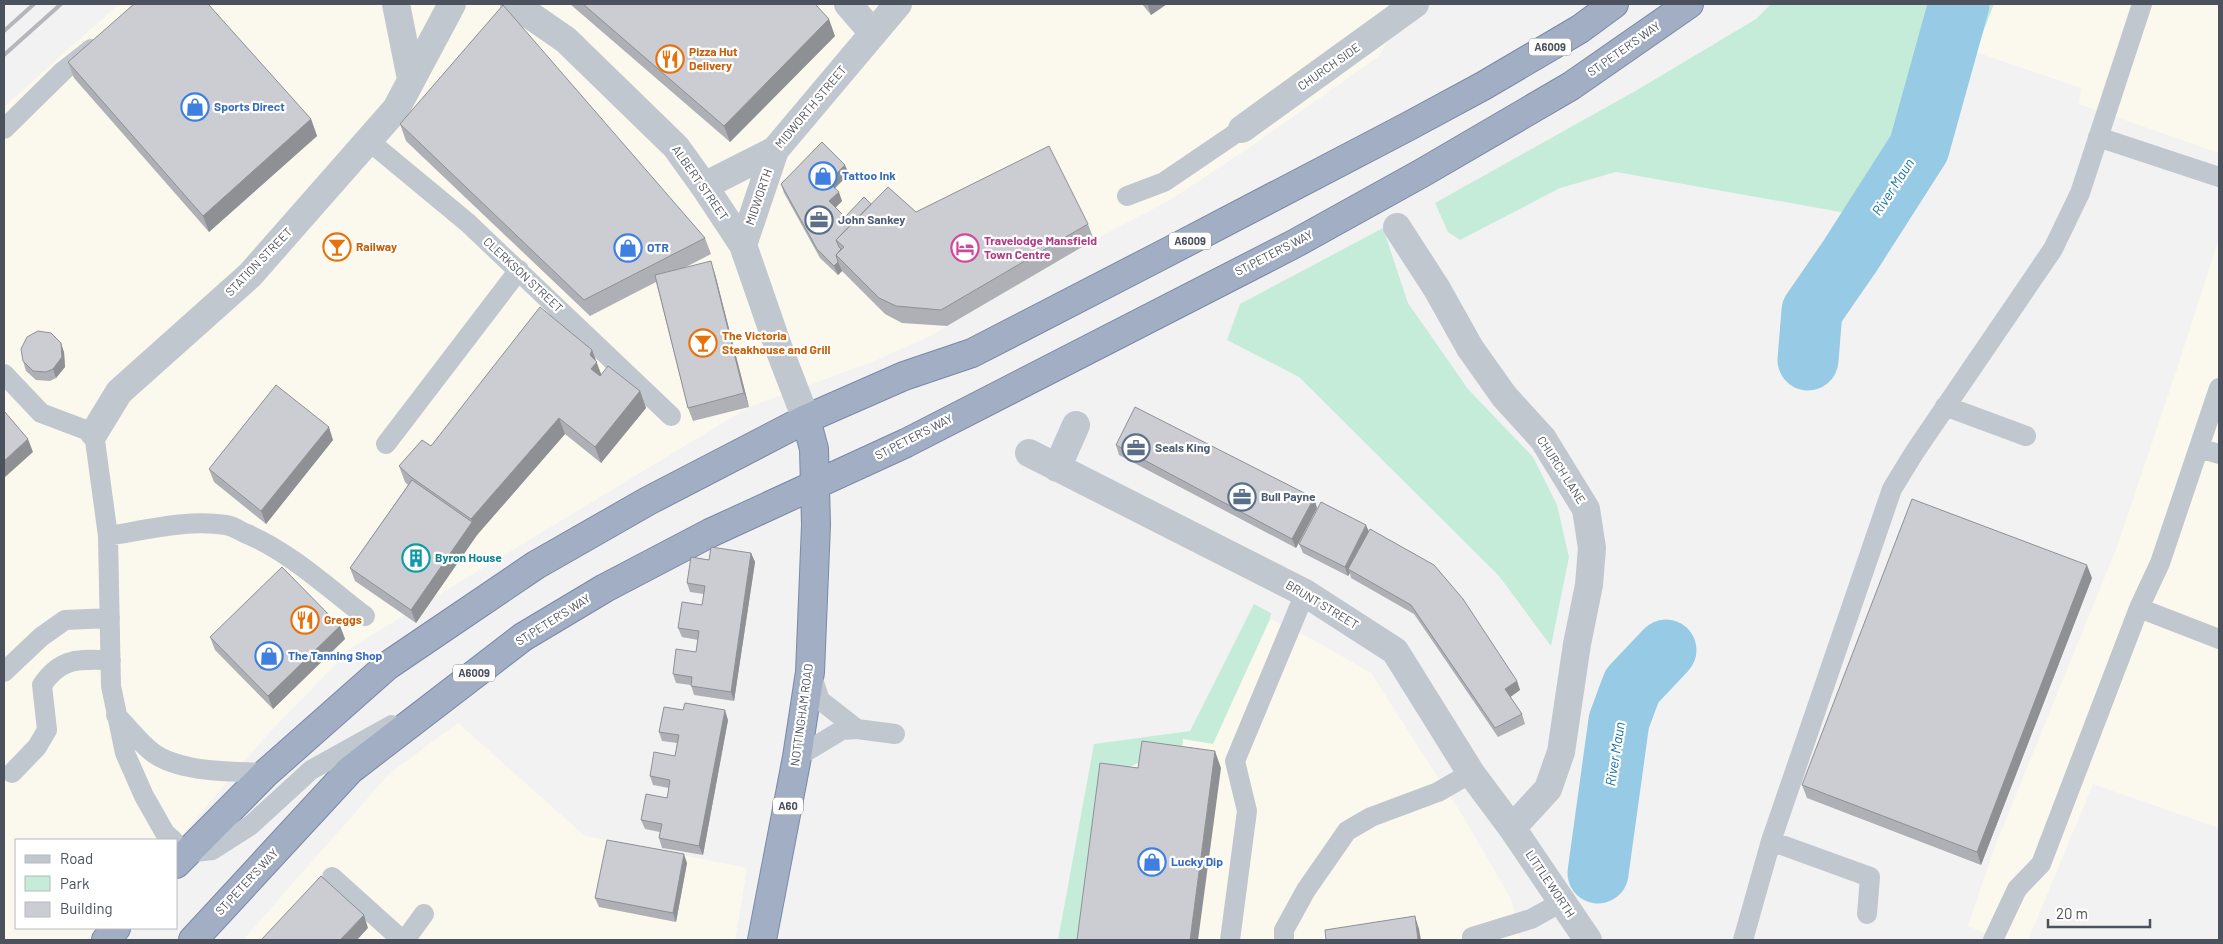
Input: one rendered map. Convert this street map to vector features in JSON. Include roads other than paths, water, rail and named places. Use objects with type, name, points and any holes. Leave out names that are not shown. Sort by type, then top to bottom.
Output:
[{"type":"highway","name":"A6009","points":[[178,850],[387,666],[536,565],[648,501],[806,418],[904,376],[972,353],[1143,265],[1432,113],[1580,29],[1614,4]]},
{"type":"highway","name":"ST PETER'S WAY","points":[[193,940],[350,770],[445,695],[523,637],[605,588],[710,533],[906,442],[1320,230],[1571,86],[1689,4]]},
{"type":"highway","name":"NOTTINGHAM ROAD","points":[[762,940],[797,757],[810,672],[815,567],[814,449],[806,418]]},
{"type":"highway","points":[[106,940],[115,929]]},
{"type":"street","points":[[396,4],[411,79]]},
{"type":"street","name":"STATION STREET","points":[[94,433],[119,392],[250,275],[396,109],[452,4]]},
{"type":"street","name":"ALBERT STREET","points":[[514,4],[566,40],[676,147],[704,186],[743,245],[779,349],[806,418]]},
{"type":"street","points":[[848,4],[873,33]]},
{"type":"street","name":"MIDWORTH STREET","points":[[704,186],[775,150],[898,4]]},
{"type":"street","name":"CHURCH SIDE","points":[[1242,129],[1415,4]]},
{"type":"street","name":"MIDWORTH","points":[[743,245],[775,150]]},
{"type":"street","name":"CHURCH LANE","points":[[1398,227],[1437,289],[1470,348],[1504,396],[1543,438],[1586,509],[1592,548],[1590,585],[1577,644],[1561,752],[1548,789],[1512,828]]},
{"type":"street","points":[[1058,468],[1076,425]]},
{"type":"street","name":"BRUNT STREET","points":[[1029,453],[1306,593],[1395,651],[1471,773],[1512,828]]},
{"type":"street","name":"LITTLEWORTH","points":[[1512,828],[1588,940]]},
{"type":"lane","points":[[1743,940],[1771,841],[1892,489],[1945,406],[2053,250],[2080,194],[2142,4]]},
{"type":"lane","points":[[4,129],[63,71],[108,36]]},
{"type":"lane","points":[[1127,196],[1164,182],[1242,129]]},
{"type":"lane","points":[[2098,137],[2219,177]]},
{"type":"lane","name":"CLERKSON STREET","points":[[369,141],[468,223],[671,416]]},
{"type":"lane","points":[[386,444],[519,270]]},
{"type":"lane","points":[[4,374],[41,413],[94,433],[108,536],[110,686],[125,753],[144,796],[170,839]]},
{"type":"lane","points":[[1993,940],[2017,889],[2041,864],[2139,608],[2160,563],[2219,388]]},
{"type":"lane","points":[[1945,406],[2026,436]]},
{"type":"lane","points":[[2199,448],[2219,454]]},
{"type":"lane","points":[[108,536],[171,526],[227,525],[259,539],[288,556],[365,616]]},
{"type":"lane","points":[[1230,940],[1247,811],[1235,761],[1306,593]]},
{"type":"lane","points":[[2139,608],[2219,639]]},
{"type":"lane","points":[[4,672],[41,637],[65,620],[110,618]]},
{"type":"lane","points":[[12,773],[37,747],[47,730],[42,685],[52,670],[75,660],[110,660]]},
{"type":"lane","points":[[810,672],[820,700],[856,729]]},
{"type":"lane","points":[[178,850],[212,850],[251,825],[312,770],[445,695]]},
{"type":"lane","points":[[116,715],[152,752],[171,761],[197,768],[266,773]]},
{"type":"lane","points":[[797,757],[842,730],[856,729],[895,734]]},
{"type":"lane","points":[[1284,940],[1284,930],[1306,890],[1347,831],[1371,817],[1438,792],[1471,773]]},
{"type":"lane","points":[[1771,841],[1870,877],[1867,914]]},
{"type":"lane","points":[[332,877],[404,940],[424,914]]},
{"type":"lane","points":[[1472,937],[1531,919],[1562,902]]},
{"type":"waterway","name":"River Maun","points":[[1808,360],[1812,311],[1850,256],[1919,148],[1959,4]]},
{"type":"waterway","name":"River Maun","points":[[1598,873],[1619,721],[1632,686],[1666,650]]},
{"type":"railway","points":[[4,31],[34,4]]},
{"type":"railway","points":[[4,55],[61,4]]},
{"type":"place","name":"Pizza Hut Delivery","points":[[670,59]]},
{"type":"place","name":"Sports Direct","points":[[195,107]]},
{"type":"place","name":"Tattoo Ink","points":[[823,176]]},
{"type":"place","name":"John Sankey","points":[[819,220]]},
{"type":"place","name":"Railway","points":[[337,247]]},
{"type":"place","name":"OTR","points":[[628,248]]},
{"type":"place","name":"Travelodge Mansfield Town Centre","points":[[965,248]]},
{"type":"place","name":"The Victoria Steakhouse and Grill","points":[[703,343]]},
{"type":"place","name":"Seals King","points":[[1136,448]]},
{"type":"place","name":"Bull Payne","points":[[1242,497]]},
{"type":"place","name":"Byron House","points":[[416,558]]},
{"type":"place","name":"Greggs","points":[[305,620]]},
{"type":"place","name":"The Tanning Shop","points":[[269,656]]},
{"type":"place","name":"Lucky Dip","points":[[1152,862]]}]
